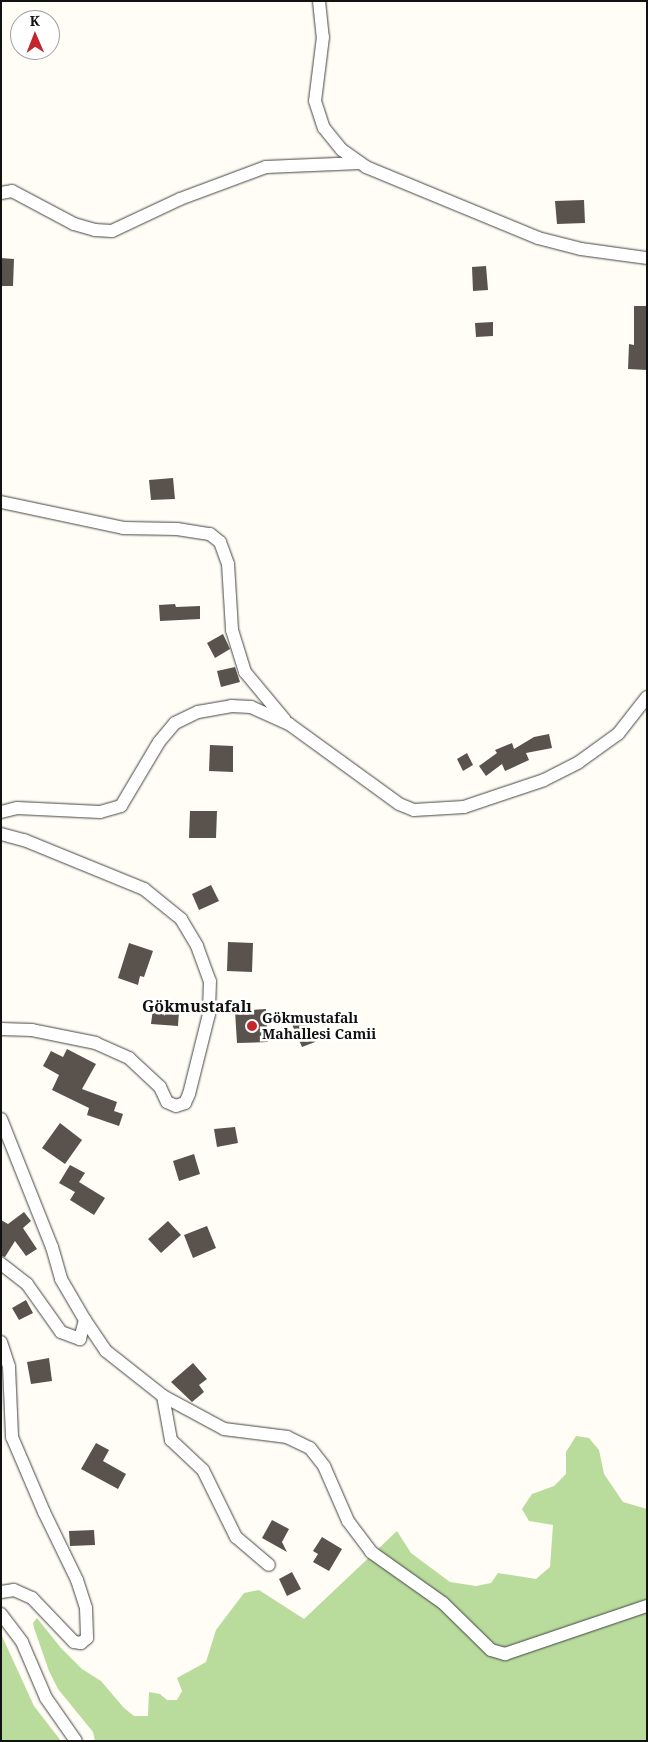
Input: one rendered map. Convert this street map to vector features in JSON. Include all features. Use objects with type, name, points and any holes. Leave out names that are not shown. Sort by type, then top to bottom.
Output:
[{"type":"street","points":[[319,1],[323,37],[315,101],[324,128],[342,150],[360,163],[538,238],[581,249],[647,258]]},
{"type":"street","points":[[1,193],[12,191],[74,224],[95,230],[112,231],[180,200],[266,167],[360,163]]},
{"type":"street","points":[[1,502],[124,528],[177,529],[210,534],[220,542],[228,564],[232,630],[245,672],[289,724]]},
{"type":"street","points":[[1,812],[18,808],[100,812],[121,806],[159,742],[175,723],[198,712],[231,706],[251,707],[289,724],[399,804],[414,810],[464,808],[544,780],[579,762],[618,734],[647,698]]},
{"type":"street","points":[[1,834],[24,840],[144,889],[181,919],[197,946],[210,981],[209,1014],[189,1094],[184,1103],[176,1106],[167,1102],[160,1087],[129,1058],[96,1042],[32,1030],[1,1029]]},
{"type":"street","points":[[1,1119],[49,1238],[61,1279],[85,1320],[106,1350],[163,1396],[224,1429],[287,1437],[310,1448],[324,1466],[348,1521],[371,1552],[443,1603],[491,1650],[505,1654],[647,1606]]},
{"type":"street","points":[[1,1264],[28,1284],[60,1332],[80,1339],[85,1320]]},
{"type":"street","points":[[1,1342],[9,1368],[12,1437],[44,1512],[77,1580],[86,1608],[87,1638],[81,1643],[74,1642],[32,1598],[14,1590],[1,1592]]},
{"type":"street","points":[[163,1396],[171,1440],[203,1470],[236,1537],[269,1565]]},
{"type":"street","points":[[1,1614],[22,1642],[46,1698],[76,1741]]},
{"type":"green space","points":[[576,1436],[589,1438],[599,1450],[604,1474],[623,1502],[647,1509],[647,1741],[95,1741],[93,1732],[58,1689],[49,1671],[34,1628],[33,1623],[37,1618],[61,1648],[82,1669],[101,1681],[124,1708],[134,1716],[148,1716],[149,1692],[160,1694],[167,1700],[177,1700],[182,1691],[177,1678],[206,1662],[216,1630],[244,1593],[259,1590],[304,1619],[397,1531],[411,1553],[450,1582],[476,1586],[491,1583],[498,1573],[536,1579],[550,1567],[553,1525],[529,1521],[522,1509],[532,1494],[554,1486],[566,1474],[566,1452]]},
{"type":"green space","points":[[1,1634],[34,1706],[61,1741],[1,1741]]},
{"type":"building","points":[[584,200],[585,223],[557,224],[555,201]]},
{"type":"building","points":[[1,258],[14,259],[13,286],[1,286]]},
{"type":"building","points":[[486,266],[488,290],[473,291],[472,267]]},
{"type":"building","points":[[634,306],[647,306],[647,370],[628,369],[629,344],[634,345]]},
{"type":"building","points":[[493,322],[493,336],[476,337],[475,323]]},
{"type":"building","points":[[173,478],[175,499],[151,500],[149,480]]},
{"type":"building","points":[[175,604],[176,607],[200,606],[200,619],[160,621],[159,605]]},
{"type":"building","points":[[223,634],[230,649],[215,658],[207,643]]},
{"type":"building","points":[[235,667],[240,682],[221,687],[217,671]]},
{"type":"building","points":[[549,734],[552,748],[526,753],[529,760],[505,771],[502,764],[486,776],[479,766],[497,753],[495,750],[512,743],[514,749],[534,737]]},
{"type":"building","points":[[210,745],[233,746],[233,772],[209,771]]},
{"type":"building","points":[[467,753],[473,765],[463,771],[457,759]]},
{"type":"building","points":[[190,811],[217,811],[216,838],[189,838]]},
{"type":"building","points":[[211,885],[219,901],[199,910],[192,894]]},
{"type":"building","points":[[228,942],[253,943],[252,972],[227,971]]},
{"type":"building","points":[[129,943],[153,951],[144,977],[140,976],[138,985],[118,978]]},
{"type":"building","points":[[153,1009],[179,1011],[178,1026],[151,1024]]},
{"type":"building","name":"Gökmustafalı Mahallesi Camii","points":[[266,1009],[268,1042],[237,1043],[235,1011]]},
{"type":"building","points":[[302,1015],[315,1042],[302,1047],[290,1020]]},
{"type":"building","points":[[67,1049],[96,1064],[82,1089],[117,1102],[114,1111],[123,1114],[119,1126],[87,1115],[89,1108],[52,1090],[59,1075],[43,1066],[51,1051],[63,1057]]},
{"type":"building","points":[[60,1123],[82,1140],[65,1164],[42,1148]]},
{"type":"building","points":[[235,1127],[238,1143],[217,1147],[214,1129]]},
{"type":"building","points":[[194,1154],[200,1174],[179,1181],[173,1161]]},
{"type":"building","points":[[70,1165],[85,1173],[79,1182],[105,1198],[94,1215],[70,1200],[75,1192],[59,1183]]},
{"type":"building","points":[[24,1212],[31,1221],[23,1228],[37,1249],[26,1256],[15,1241],[5,1257],[1,1256],[1,1220],[8,1224]]},
{"type":"building","points":[[168,1221],[181,1235],[161,1253],[148,1239]]},
{"type":"building","points":[[207,1226],[216,1248],[193,1258],[184,1235]]},
{"type":"building","points":[[26,1300],[33,1313],[19,1320],[12,1308]]},
{"type":"building","points":[[49,1358],[52,1381],[31,1384],[27,1362]]},
{"type":"building","points":[[193,1363],[207,1379],[199,1385],[204,1392],[192,1402],[171,1382]]},
{"type":"building","points":[[96,1443],[109,1450],[103,1461],[126,1474],[118,1489],[81,1469]]},
{"type":"building","points":[[272,1520],[289,1529],[282,1542],[287,1552],[262,1538]]},
{"type":"building","points":[[94,1530],[95,1545],[70,1546],[69,1531]]},
{"type":"building","points":[[322,1537],[342,1549],[329,1571],[313,1562],[318,1554],[313,1551]]},
{"type":"building","points":[[292,1572],[301,1589],[287,1596],[279,1579]]},
{"type":"place","name":"Gökmustafalı Mahallesi Camii","points":[[252,1026]]},
{"type":"district","name":"Gökmustafalı","points":[[197,1006]]}]
